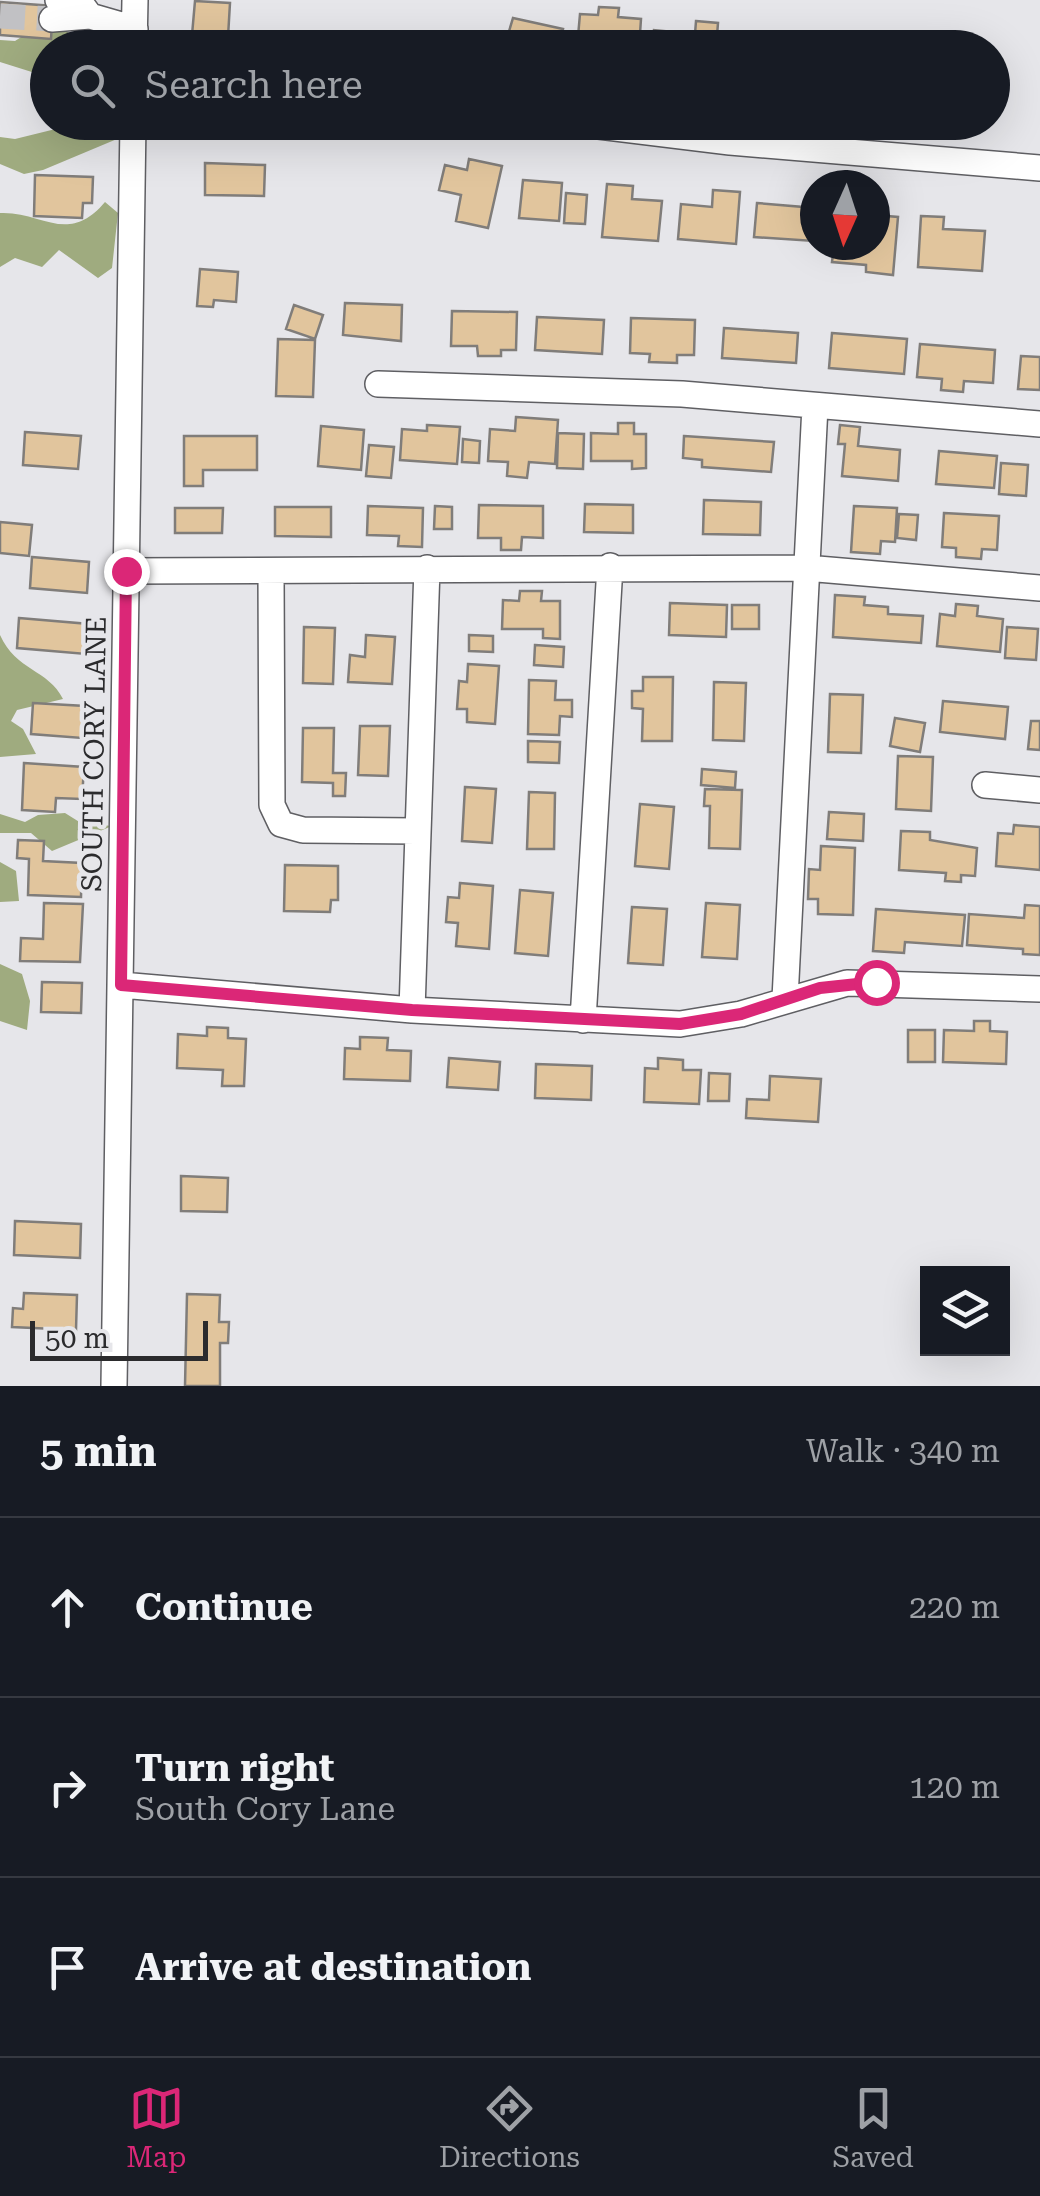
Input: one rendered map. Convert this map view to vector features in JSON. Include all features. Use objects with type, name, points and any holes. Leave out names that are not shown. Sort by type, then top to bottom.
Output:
[{"type":"street","points":[[134,30],[135,0]]},
{"type":"street","points":[[55,10],[79,1],[90,16],[118,30]]},
{"type":"street","name":"SOUTH CORY LANE","points":[[114,1386],[132,140]]},
{"type":"street","points":[[714,140],[1040,168]]},
{"type":"street","points":[[378,384],[682,394],[1040,424]]},
{"type":"street","points":[[785,1000],[815,406]]},
{"type":"street","points":[[582,1020],[610,566]]},
{"type":"street","points":[[412,1010],[426,568]]},
{"type":"street","points":[[126,571],[806,568],[1040,588]]},
{"type":"street","points":[[271,573],[272,806],[281,824],[303,830],[416,831]]},
{"type":"street","points":[[985,785],[1040,790]]},
{"type":"street","points":[[121,985],[412,1010],[582,1020],[711,1021],[820,988],[876,982],[1040,989]]},
{"type":"green space","points":[[30,32],[30,71],[0,62],[0,40],[15,41]]},
{"type":"green space","points":[[30,135],[30,140],[115,140],[24,174],[0,164],[0,137]]},
{"type":"green space","points":[[105,202],[118,213],[112,268],[98,278],[59,250],[42,267],[15,258],[0,267],[0,213],[67,224],[92,215]]},
{"type":"green space","points":[[0,635],[14,656],[49,681],[63,699],[17,710],[11,721],[23,729],[36,754],[0,757]]},
{"type":"green space","points":[[65,813],[81,823],[112,826],[52,851],[31,833],[0,833],[0,814],[25,822],[38,815]]},
{"type":"green space","points":[[0,862],[16,871],[19,901],[0,902]]},
{"type":"green space","points":[[0,964],[22,974],[30,1001],[27,1030],[0,1021]]},
{"type":"building","points":[[195,1],[230,3],[228,30],[192,30]]},
{"type":"building","points":[[0,2],[53,6],[52,30],[30,30],[30,37],[0,35]]},
{"type":"building","points":[[599,7],[619,8],[618,17],[641,19],[640,30],[579,30],[580,14],[598,15]]},
{"type":"building","points":[[513,18],[563,29],[563,30],[509,30]]},
{"type":"building","points":[[696,21],[718,23],[717,30],[695,30]]},
{"type":"building","points":[[469,159],[502,166],[488,228],[456,221],[461,195],[439,190],[445,165],[467,170]]},
{"type":"building","points":[[205,163],[265,165],[264,196],[205,195]]},
{"type":"building","points":[[35,175],[93,177],[92,203],[83,203],[82,218],[34,216]]},
{"type":"building","points":[[523,180],[562,183],[559,221],[519,218]]},
{"type":"building","points":[[607,184],[633,186],[632,199],[662,201],[658,241],[602,237]]},
{"type":"building","points":[[713,190],[740,192],[736,244],[678,239],[681,204],[712,207]]},
{"type":"building","points":[[566,193],[587,195],[585,224],[564,223]]},
{"type":"building","points":[[757,203],[800,207],[800,240],[754,237]]},
{"type":"building","points":[[890,216],[898,217],[893,275],[866,272],[866,265],[832,262],[890,260]]},
{"type":"building","points":[[921,216],[944,217],[943,229],[985,231],[982,271],[918,267]]},
{"type":"building","points":[[200,269],[238,272],[236,302],[214,300],[213,307],[197,306]]},
{"type":"building","points":[[345,303],[402,305],[401,341],[343,335]]},
{"type":"building","points":[[294,305],[323,315],[315,339],[286,329]]},
{"type":"building","points":[[452,311],[517,312],[516,350],[501,350],[501,356],[478,356],[477,346],[451,346]]},
{"type":"building","points":[[537,317],[604,320],[602,354],[535,350]]},
{"type":"building","points":[[631,318],[695,320],[694,355],[677,355],[677,363],[649,362],[650,354],[630,353]]},
{"type":"building","points":[[724,328],[798,333],[796,363],[722,358]]},
{"type":"building","points":[[832,333],[907,339],[904,374],[829,368]]},
{"type":"building","points":[[278,339],[315,340],[313,397],[276,396]]},
{"type":"building","points":[[920,344],[995,350],[993,383],[964,381],[963,392],[941,390],[942,379],[917,377]]},
{"type":"building","points":[[1021,356],[1040,357],[1040,390],[1018,389]]},
{"type":"building","points":[[516,417],[558,420],[555,464],[529,462],[527,478],[507,476],[508,462],[488,461],[490,429],[515,431]]},
{"type":"building","points":[[618,423],[634,423],[634,434],[646,434],[646,468],[632,469],[632,461],[591,461],[591,433],[618,434]]},
{"type":"building","points":[[427,425],[460,427],[457,464],[400,460],[402,429],[427,431]]},
{"type":"building","points":[[840,425],[860,427],[858,446],[900,450],[898,481],[842,476],[845,444],[838,444]]},
{"type":"building","points":[[321,426],[364,430],[361,470],[318,466]]},
{"type":"building","points":[[25,432],[81,436],[78,469],[23,465]]},
{"type":"building","points":[[558,433],[584,434],[583,469],[557,468]]},
{"type":"building","points":[[184,436],[257,436],[257,470],[203,470],[203,486],[184,486]]},
{"type":"building","points":[[684,436],[774,442],[771,472],[702,467],[702,460],[683,458]]},
{"type":"building","points":[[463,439],[480,441],[479,463],[462,462]]},
{"type":"building","points":[[369,445],[394,447],[391,478],[366,476]]},
{"type":"building","points":[[939,451],[997,456],[994,488],[936,484]]},
{"type":"building","points":[[1001,463],[1028,465],[1026,496],[999,494]]},
{"type":"building","points":[[704,500],[761,502],[760,535],[703,534]]},
{"type":"building","points":[[585,504],[633,505],[633,533],[584,532]]},
{"type":"building","points":[[479,505],[543,506],[543,538],[522,537],[521,550],[501,550],[501,538],[478,538]]},
{"type":"building","points":[[368,506],[423,508],[422,547],[398,546],[399,536],[367,535]]},
{"type":"building","points":[[435,506],[452,507],[452,529],[434,529]]},
{"type":"building","points":[[854,506],[897,508],[895,542],[881,541],[880,554],[851,552]]},
{"type":"building","points":[[275,507],[331,507],[331,537],[275,536]]},
{"type":"building","points":[[175,508],[223,508],[222,533],[175,533]]},
{"type":"building","points":[[944,513],[999,516],[997,550],[982,549],[981,559],[956,557],[956,548],[942,547]]},
{"type":"building","points":[[899,514],[918,515],[916,540],[897,538]]},
{"type":"building","points":[[0,522],[32,525],[29,556],[0,553]]},
{"type":"building","points":[[32,557],[89,562],[87,593],[30,588]]},
{"type":"building","points":[[520,591],[542,591],[541,601],[560,601],[560,639],[543,638],[543,629],[502,629],[503,600],[519,601]]},
{"type":"building","points":[[835,595],[865,597],[864,605],[888,607],[888,614],[923,616],[921,643],[833,637]]},
{"type":"building","points":[[670,603],[727,605],[726,637],[669,635]]},
{"type":"building","points":[[956,604],[978,606],[977,616],[1003,619],[1000,652],[937,646],[940,614],[955,616]]},
{"type":"building","points":[[732,605],[759,605],[759,629],[732,629]]},
{"type":"building","points":[[19,618],[89,624],[86,654],[17,648]]},
{"type":"building","points":[[304,627],[335,628],[333,684],[303,683]]},
{"type":"building","points":[[1007,627],[1038,629],[1036,660],[1005,658]]},
{"type":"building","points":[[366,635],[395,637],[392,684],[348,682],[350,655],[365,657]]},
{"type":"building","points":[[469,635],[493,636],[493,652],[469,651]]},
{"type":"building","points":[[535,645],[564,647],[563,667],[534,665]]},
{"type":"building","points":[[468,664],[499,666],[495,724],[467,722],[467,709],[457,709],[459,681],[467,682]]},
{"type":"building","points":[[643,677],[673,677],[672,741],[642,741],[643,709],[632,708],[632,691],[643,691]]},
{"type":"building","points":[[529,680],[556,681],[555,700],[572,700],[572,717],[560,716],[559,735],[528,734]]},
{"type":"building","points":[[714,682],[746,683],[744,741],[713,740]]},
{"type":"building","points":[[830,694],[863,695],[861,753],[828,752]]},
{"type":"building","points":[[943,701],[1008,707],[1005,739],[940,732]]},
{"type":"building","points":[[33,703],[85,706],[82,738],[31,734]]},
{"type":"building","points":[[895,718],[925,723],[920,752],[890,746]]},
{"type":"building","points":[[1031,721],[1040,721],[1040,750],[1028,749]]},
{"type":"building","points":[[360,726],[390,726],[388,776],[358,775]]},
{"type":"building","points":[[303,728],[334,728],[333,773],[346,773],[345,796],[333,796],[333,783],[302,782]]},
{"type":"building","points":[[528,741],[560,742],[559,763],[528,762]]},
{"type":"building","points":[[898,756],[933,757],[931,811],[896,809]]},
{"type":"building","points":[[24,763],[84,767],[82,799],[56,798],[55,812],[22,810]]},
{"type":"building","points":[[702,769],[736,772],[735,788],[701,785]]},
{"type":"building","points":[[465,787],[496,789],[492,843],[462,841]]},
{"type":"building","points":[[705,789],[742,790],[740,849],[709,848],[710,806],[704,806]]},
{"type":"building","points":[[529,792],[555,793],[554,849],[527,849]]},
{"type":"building","points":[[640,804],[674,807],[669,869],[635,866]]},
{"type":"building","points":[[829,812],[864,814],[863,841],[827,839]]},
{"type":"building","points":[[1014,825],[1040,827],[1040,870],[996,866],[998,833],[1013,834]]},
{"type":"building","points":[[901,831],[930,832],[930,840],[977,848],[975,876],[961,875],[961,882],[945,881],[946,873],[899,870]]},
{"type":"building","points":[[18,840],[44,841],[43,861],[82,863],[81,897],[28,895],[29,859],[17,858]]},
{"type":"building","points":[[821,846],[855,848],[853,915],[818,914],[818,899],[808,899],[809,869],[820,870]]},
{"type":"building","points":[[285,865],[338,866],[338,900],[331,900],[330,912],[284,911]]},
{"type":"building","points":[[460,883],[493,886],[489,949],[456,946],[458,923],[446,922],[448,897],[459,898]]},
{"type":"building","points":[[520,890],[553,893],[548,956],[515,953]]},
{"type":"building","points":[[44,903],[83,904],[80,962],[20,961],[21,938],[43,939]]},
{"type":"building","points":[[706,903],[740,905],[737,959],[702,957]]},
{"type":"building","points":[[1025,905],[1040,906],[1040,955],[1023,954],[1023,949],[967,945],[969,914],[1024,918]]},
{"type":"building","points":[[632,907],[667,909],[663,965],[628,963]]},
{"type":"building","points":[[876,909],[965,915],[962,946],[905,942],[904,953],[873,951]]},
{"type":"building","points":[[42,982],[82,983],[81,1013],[41,1012]]},
{"type":"building","points":[[974,1021],[990,1021],[990,1031],[1007,1032],[1006,1064],[943,1062],[944,1030],[974,1031]]},
{"type":"building","points":[[207,1027],[228,1028],[228,1038],[246,1039],[244,1086],[222,1086],[223,1070],[177,1068],[178,1034],[207,1036]]},
{"type":"building","points":[[908,1030],[935,1030],[935,1062],[908,1062]]},
{"type":"building","points":[[360,1037],[388,1038],[387,1050],[411,1051],[410,1081],[344,1079],[345,1048],[360,1049]]},
{"type":"building","points":[[449,1058],[500,1062],[498,1090],[447,1087]]},
{"type":"building","points":[[658,1058],[683,1060],[683,1070],[701,1070],[699,1104],[644,1102],[645,1068],[658,1069]]},
{"type":"building","points":[[536,1064],[592,1066],[591,1100],[535,1098]]},
{"type":"building","points":[[709,1073],[730,1074],[729,1101],[708,1101]]},
{"type":"building","points":[[770,1076],[821,1079],[818,1122],[746,1118],[747,1099],[769,1100]]},
{"type":"building","points":[[181,1176],[228,1178],[227,1212],[181,1211]]},
{"type":"building","points":[[15,1221],[81,1224],[80,1258],[14,1255]]},
{"type":"building","points":[[24,1293],[77,1295],[76,1330],[12,1327],[13,1308],[23,1309]]},
{"type":"building","points":[[187,1294],[220,1295],[219,1322],[229,1322],[228,1343],[220,1343],[220,1386],[185,1386]]},
{"type":"tunnel","points":[[0,16],[52,19]]},
{"type":"route","points":[[126,571],[121,985],[412,1010],[680,1024],[741,1014],[820,988],[876,982]]}]
